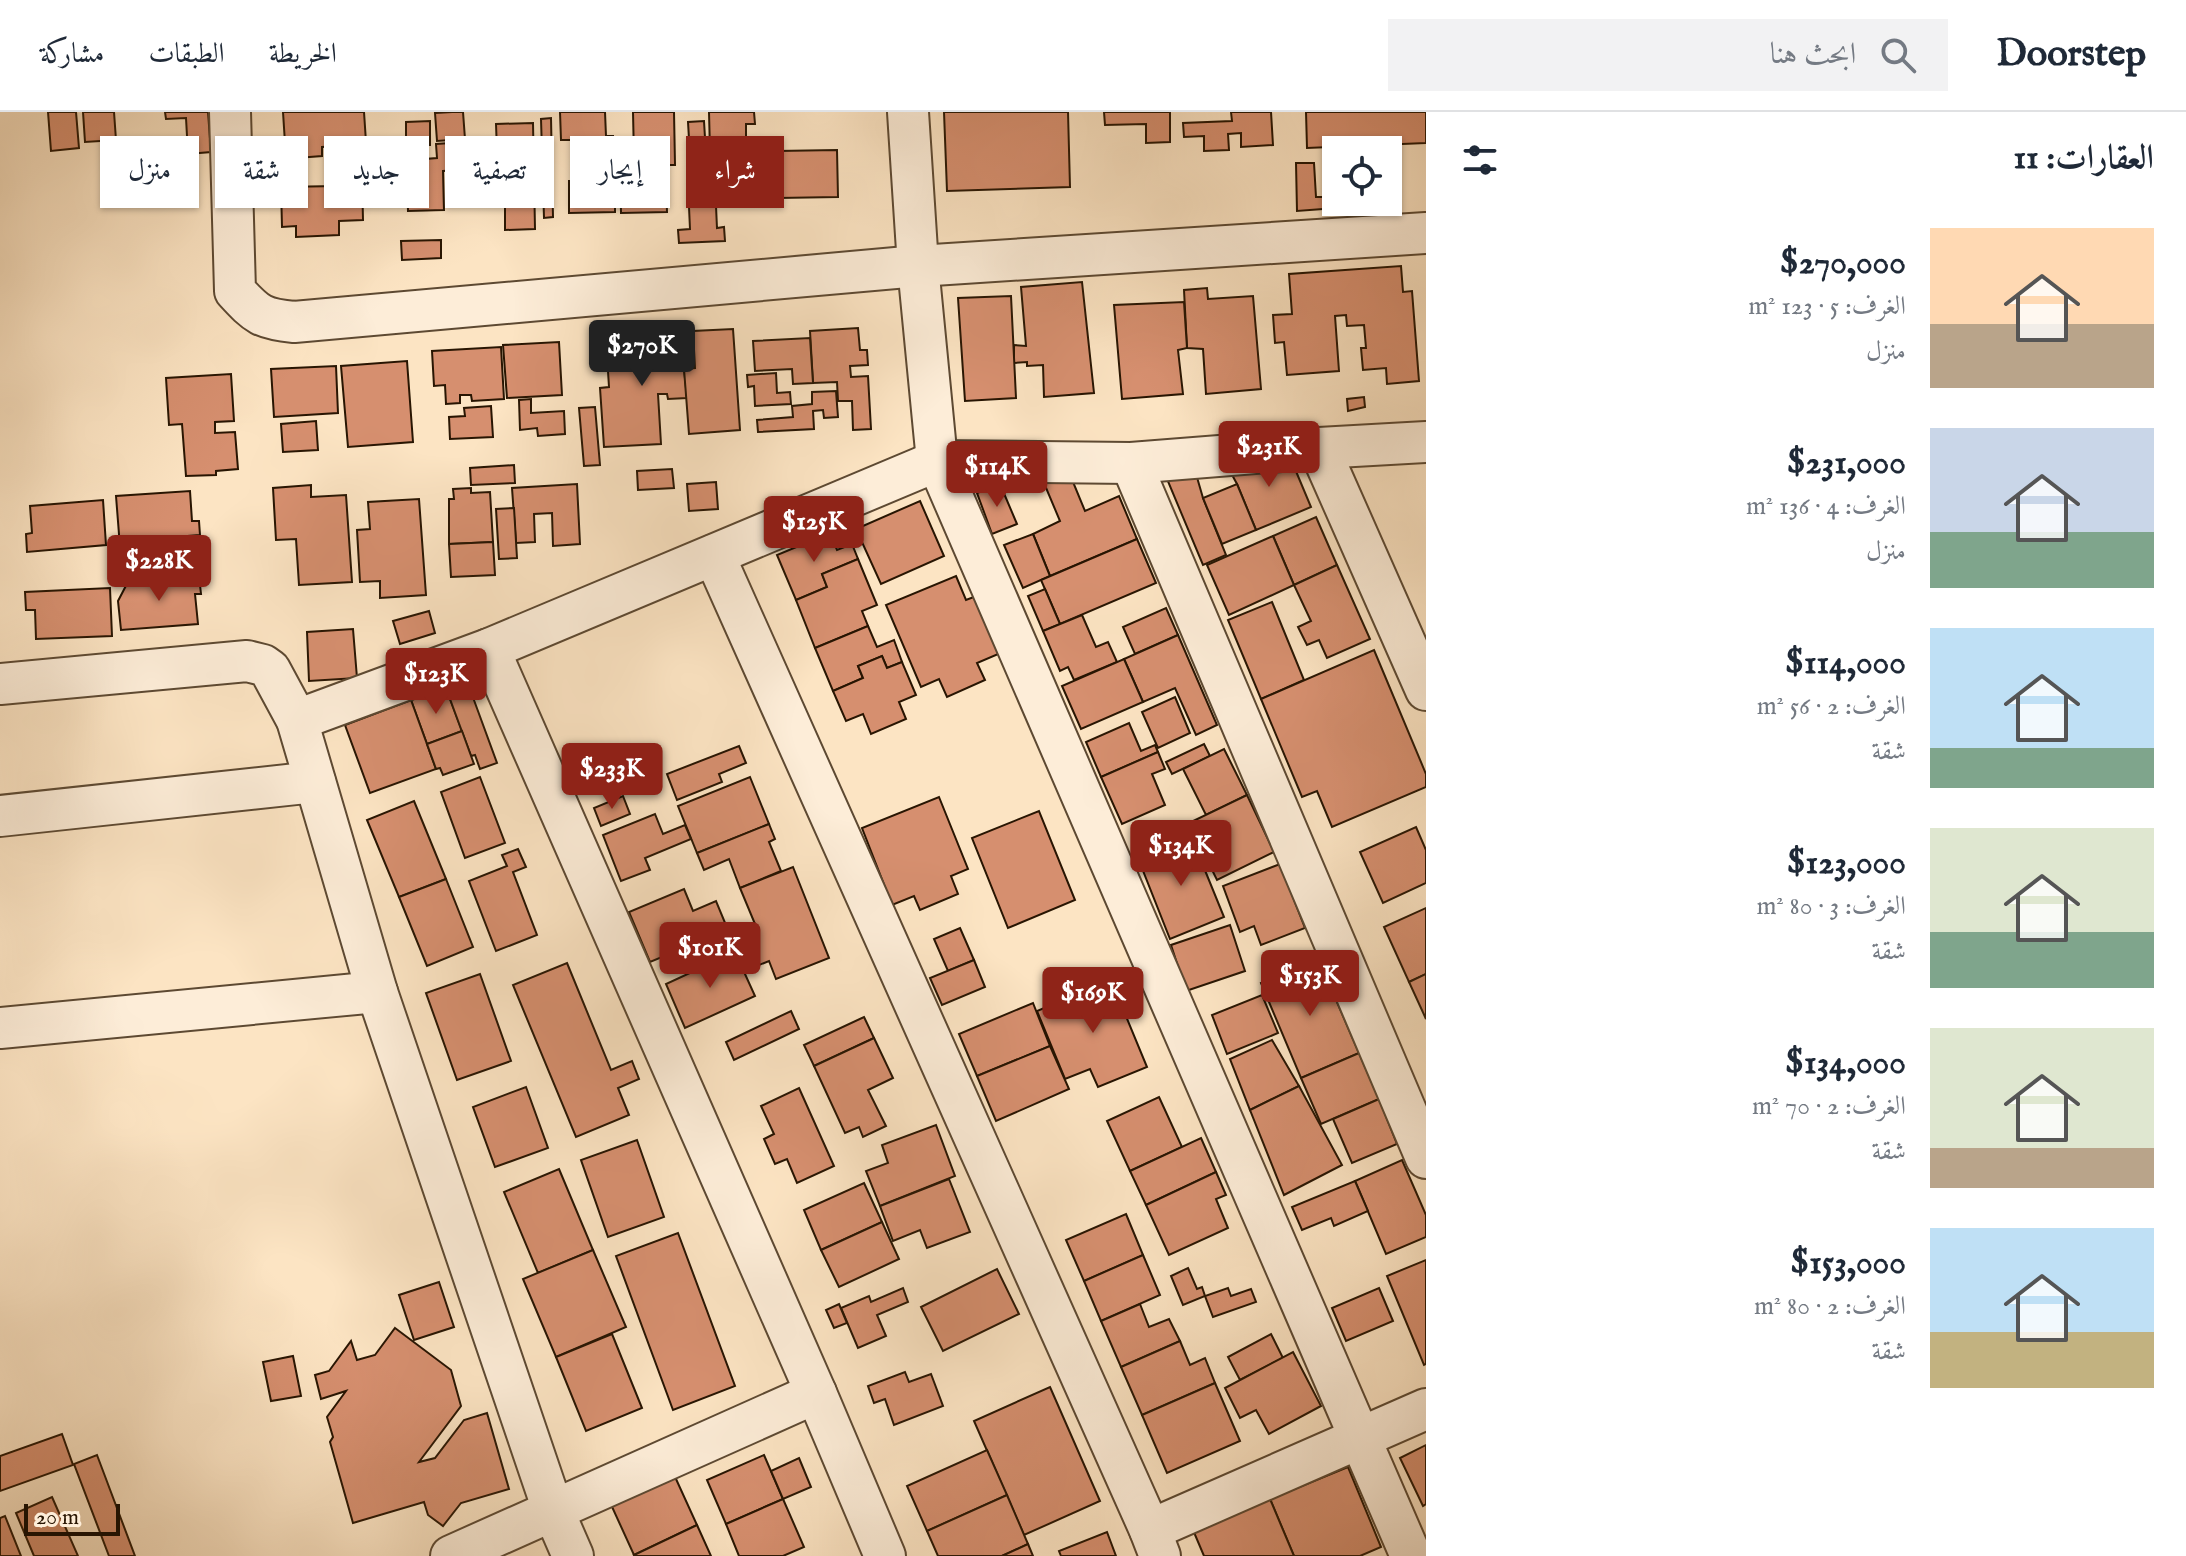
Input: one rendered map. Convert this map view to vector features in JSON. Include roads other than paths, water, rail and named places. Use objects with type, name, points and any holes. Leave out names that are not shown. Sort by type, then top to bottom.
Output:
[{"type":"street","points":[[230,112],[235,291],[252,309],[268,319],[294,322],[918,266],[1426,233]]},
{"type":"street","points":[[908,112],[918,266],[937,461],[1411,1556]]},
{"type":"street","points":[[297,720],[489,649],[937,461],[1131,463],[1426,442]]},
{"type":"street","points":[[1319,448],[1426,690]]},
{"type":"street","points":[[1131,463],[1424,1150]]},
{"type":"street","points":[[714,555],[1155,1543],[1361,1438],[1426,1409]]},
{"type":"street","points":[[489,649],[885,1556]]},
{"type":"street","points":[[0,684],[247,661],[270,670],[297,720],[377,992],[553,1510],[573,1556]]},
{"type":"street","points":[[0,816],[315,782]]},
{"type":"street","points":[[0,1028],[377,992]]},
{"type":"street","points":[[451,1556],[816,1393]]}]
